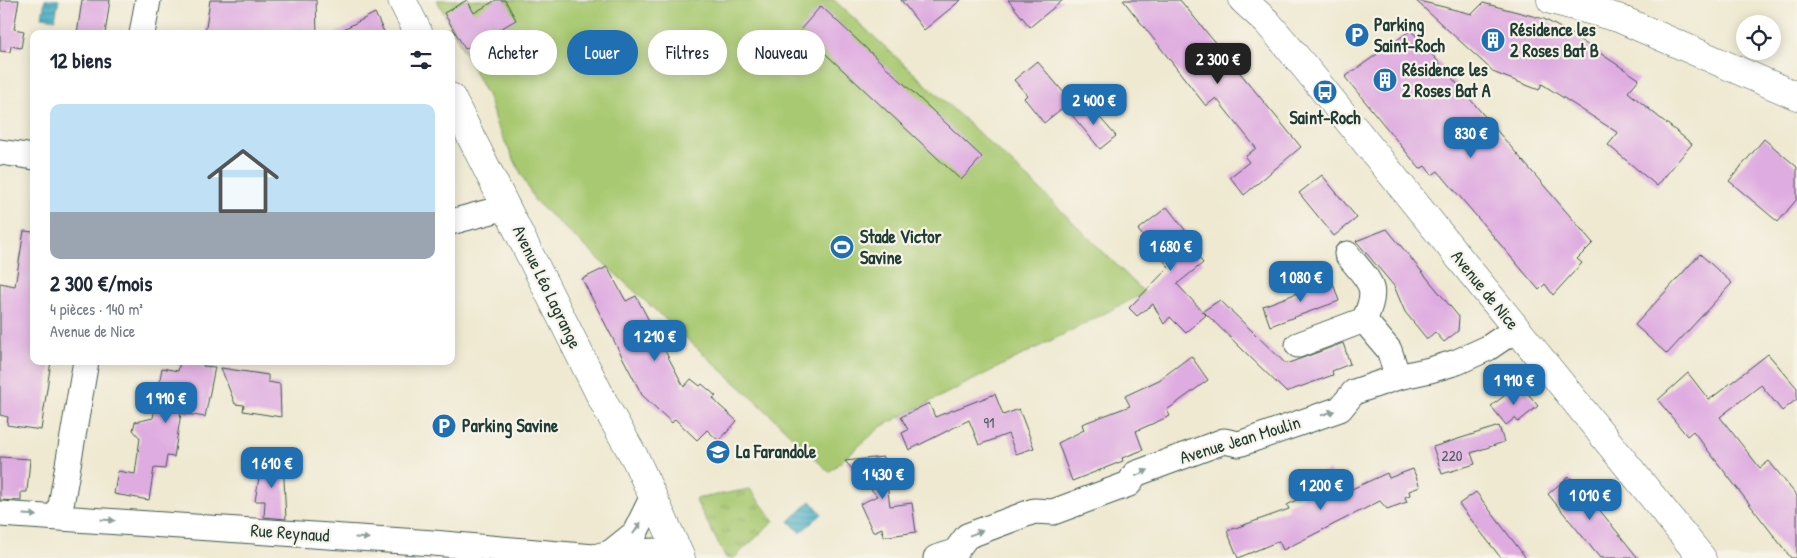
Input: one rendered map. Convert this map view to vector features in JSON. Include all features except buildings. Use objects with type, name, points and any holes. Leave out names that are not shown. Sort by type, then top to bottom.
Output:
[{"type":"street","points":[[143,30],[148,0]]},
{"type":"street","points":[[402,0],[417,30]]},
{"type":"street","name":"Avenue de Nice","points":[[1244,0],[1260,11],[1702,558]]},
{"type":"street","points":[[1551,0],[1618,18],[1797,96]]},
{"type":"street","name":"Avenue Léo Lagrange","points":[[455,106],[606,407],[653,496],[680,554]]},
{"type":"street","points":[[0,152],[30,156]]},
{"type":"street","points":[[455,221],[507,207]]},
{"type":"street","points":[[1298,345],[1364,320],[1371,305],[1373,294],[1370,283],[1346,254]]},
{"type":"street","points":[[1364,320],[1389,350],[1398,377]]},
{"type":"street","name":"Avenue Jean Moulin","points":[[936,558],[955,552],[967,536],[1034,511],[1053,512],[1062,509],[1129,484],[1135,474],[1224,441],[1238,444],[1340,409],[1354,392],[1398,377],[1457,362],[1488,348],[1516,329]]},
{"type":"street","points":[[60,517],[85,365]]},
{"type":"street","points":[[610,553],[635,533],[653,496]]},
{"type":"street","name":"Rue Reynaud","points":[[0,514],[433,543],[594,557],[610,553],[680,554]]},
{"type":"green space","name":"Stade Victor Savine","points":[[437,0],[834,0],[1029,179],[1145,293],[882,426],[829,472],[762,407],[535,201],[496,124],[489,99],[476,75],[557,75],[557,30],[470,30],[470,63],[455,34],[455,30],[453,30]]},
{"type":"green space","points":[[750,489],[774,521],[734,558],[726,558],[695,499]]},
{"type":"water","points":[[45,0],[59,0],[55,19],[42,17]]},
{"type":"water","points":[[811,501],[822,514],[800,533],[789,521]]},
{"type":"place","name":"Parking Saint-Roch","points":[[1357,35]]},
{"type":"place","name":"Résidence les 2 Roses Bat B","points":[[1493,40]]},
{"type":"place","name":"Résidence les 2 Roses Bat A","points":[[1385,80]]},
{"type":"place","name":"Saint-Roch","points":[[1325,92]]},
{"type":"place","name":"Stade Victor Savine","points":[[842,247]]},
{"type":"place","name":"Parking Savine","points":[[444,426]]},
{"type":"place","name":"La Farandole","points":[[718,452]]}]
